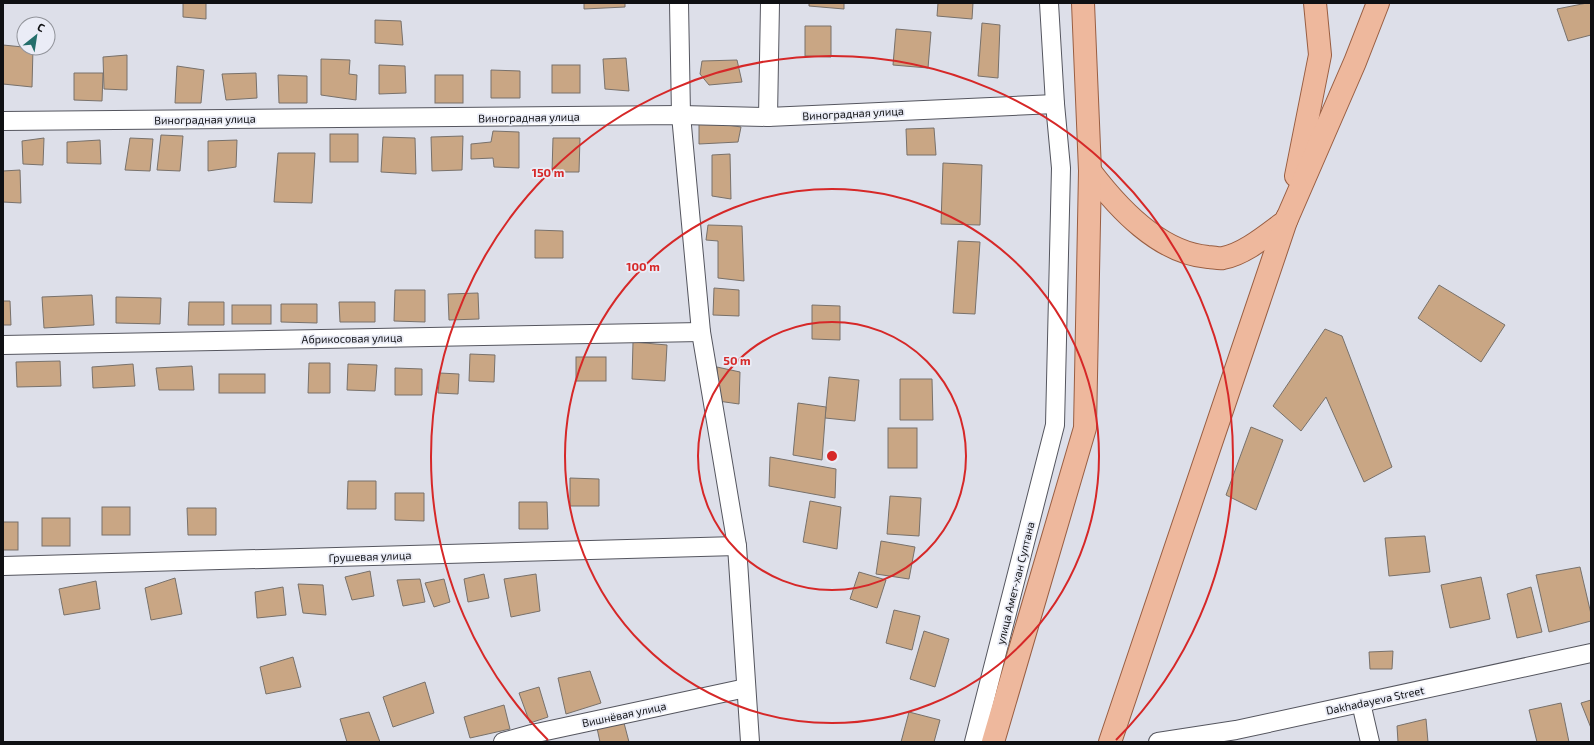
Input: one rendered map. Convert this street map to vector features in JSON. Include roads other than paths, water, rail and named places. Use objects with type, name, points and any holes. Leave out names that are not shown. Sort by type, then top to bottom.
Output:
[{"type":"main road","points":[[992,742],[1085,428],[1090,171],[1083,3]]},
{"type":"main road","points":[[1090,171],[1124,211],[1155,238],[1194,256],[1223,258],[1245,249],[1286,221],[1320,55],[1315,3]]},
{"type":"main road","points":[[1110,742],[1286,221],[1355,62],[1378,3]]},
{"type":"street","points":[[679,3],[681,115],[701,332],[737,546],[750,742]]},
{"type":"street","points":[[768,117],[770,3]]},
{"type":"street","name":"улица Амет-хан Султана","points":[[974,742],[1055,425],[1061,168],[1055,104],[1049,3]]},
{"type":"street","name":"Виноградная улица","points":[[3,121],[681,115],[768,117],[1055,104]]},
{"type":"street","name":"Абрикосовая улица","points":[[3,345],[701,332]]},
{"type":"street","name":"Грушевая улица","points":[[3,566],[737,546]]},
{"type":"street","name":"Dakhadayeva Street","points":[[1158,742],[1236,730],[1591,653]]},
{"type":"street","name":"Вишнёвая улица","points":[[503,742],[532,734],[746,688]]},
{"type":"street","points":[[1361,703],[1370,742]]}]
